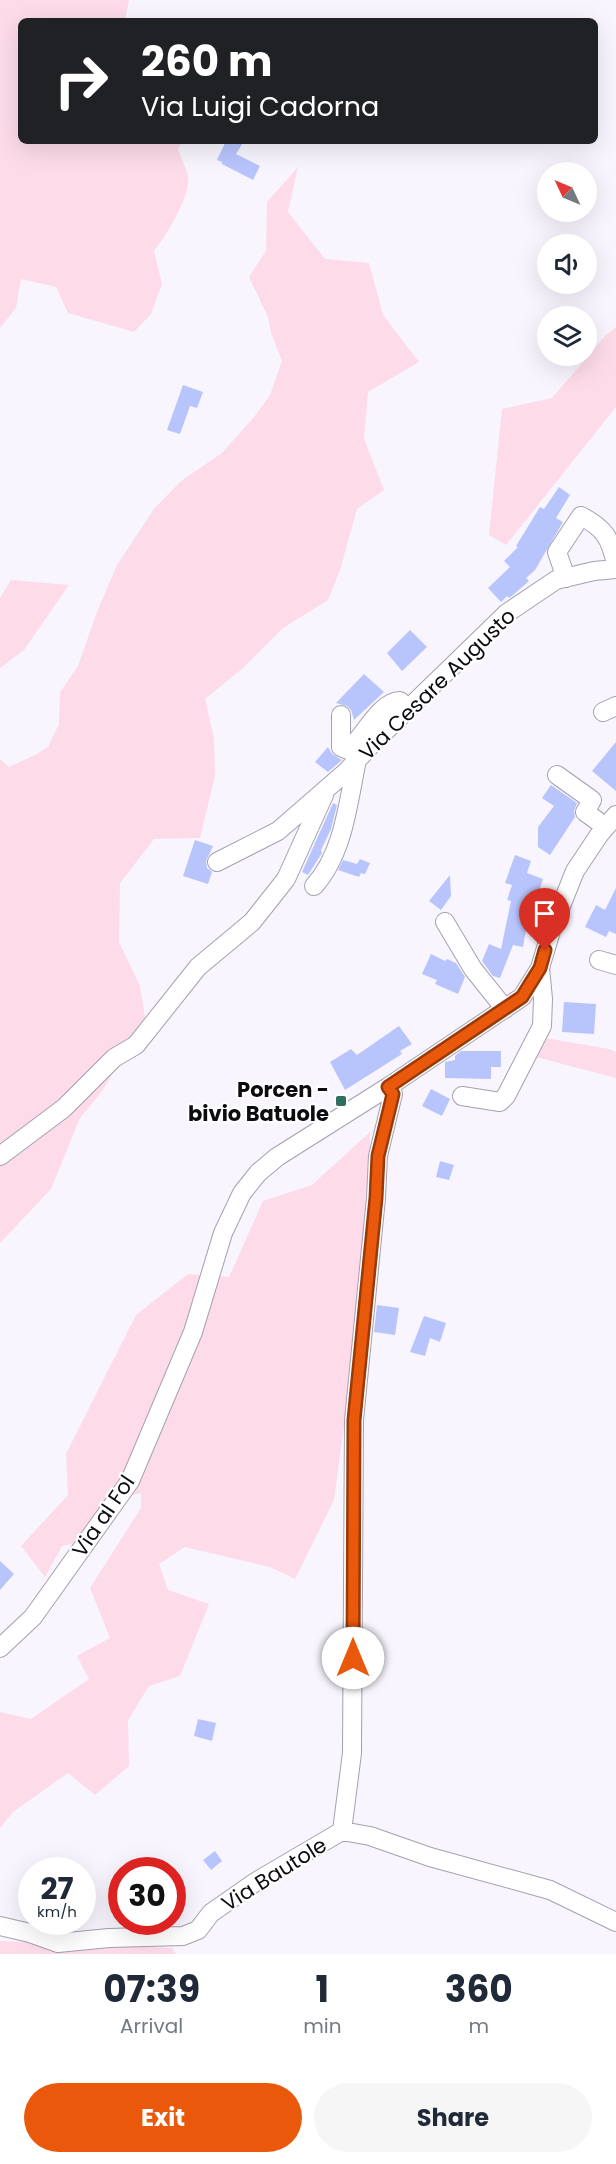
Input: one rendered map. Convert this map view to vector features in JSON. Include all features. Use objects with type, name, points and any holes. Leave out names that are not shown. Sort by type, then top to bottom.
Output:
[{"type":"street","points":[[566,578],[557,552],[580,516],[597,524],[607,536],[616,564]]},
{"type":"street","name":"Via Cesare Augusto","points":[[330,786],[507,614],[556,580],[594,571],[616,569]]},
{"type":"street","points":[[341,715],[341,747],[348,750],[380,712],[394,701],[400,701],[408,709]]},
{"type":"street","points":[[314,886],[324,876],[342,832],[357,760]]},
{"type":"street","points":[[462,1096],[500,1102],[506,1096],[542,1026],[543,999],[540,968],[551,931],[575,871],[611,821],[585,812],[592,800],[557,775]]},
{"type":"street","points":[[217,862],[278,831],[330,786]]},
{"type":"street","points":[[0,1156],[64,1108],[114,1058],[136,1045],[198,966],[252,922],[286,879],[320,802],[330,786]]},
{"type":"street","points":[[445,922],[473,969],[505,1009]]},
{"type":"street","name":"Via al Fol","points":[[0,1648],[33,1617],[130,1480],[193,1332],[223,1233],[247,1186],[277,1157],[388,1087],[522,997],[540,968]]},
{"type":"street","name":"Via Bautole","points":[[342,1831],[352,1753],[354,1420],[376,1198],[378,1156],[393,1094],[388,1087]]},
{"type":"street","name":"Via Bautole","points":[[0,1926],[58,1943],[109,1938],[183,1936],[198,1930],[211,1913],[257,1881],[342,1831],[370,1836],[430,1857],[550,1890],[616,1922]]},
{"type":"shaded area","points":[[0,0],[129,0],[126,18],[18,18],[18,144],[180,144],[178,149],[188,176],[188,184],[182,204],[171,226],[154,251],[162,284],[151,314],[134,332],[68,313],[56,287],[21,279],[16,308],[0,328]]},
{"type":"shaded area","points":[[298,167],[288,212],[325,259],[369,263],[383,315],[419,362],[368,392],[364,439],[384,490],[357,509],[340,570],[328,600],[283,628],[243,668],[205,699],[214,738],[215,776],[200,838],[154,839],[120,883],[119,942],[140,986],[145,1017],[103,1090],[80,1118],[51,1189],[0,1243],[0,759],[9,767],[48,747],[59,724],[60,692],[78,666],[117,565],[154,509],[181,481],[222,453],[270,395],[282,361],[271,333],[268,317],[249,277],[266,251],[267,202]]},
{"type":"shaded area","points":[[616,327],[616,407],[506,545],[489,535],[502,409],[552,398],[579,366],[597,366],[597,346]]},
{"type":"shaded area","points":[[11,580],[69,585],[24,650],[0,668],[0,598]]},
{"type":"shaded area","points":[[540,1037],[616,1052],[616,1078],[536,1057]]},
{"type":"shaded area","points":[[370,1132],[369,1180],[347,1403],[334,1500],[295,1579],[270,1567],[185,1547],[159,1564],[168,1590],[209,1604],[180,1676],[149,1686],[128,1720],[129,1766],[95,1795],[68,1773],[13,1812],[0,1828],[0,1712],[31,1719],[89,1679],[77,1656],[110,1638],[90,1588],[141,1508],[141,1493],[105,1503],[72,1544],[62,1546],[45,1577],[21,1546],[68,1495],[66,1454],[136,1315],[188,1274],[229,1277],[263,1201],[312,1185]]},
{"type":"shaded area","points":[[0,1941],[172,1948],[176,1954],[0,1954]]},
{"type":"building","points":[[225,144],[242,144],[236,154],[260,166],[253,180],[217,160]]},
{"type":"building","points":[[183,385],[203,392],[197,408],[190,406],[180,434],[167,430]]},
{"type":"building","points":[[559,487],[570,495],[556,518],[563,522],[535,570],[526,578],[529,581],[512,596],[509,598],[507,596],[501,602],[488,588],[510,567],[504,561],[518,547],[516,546],[540,507],[544,509]]},
{"type":"building","points":[[410,630],[427,647],[402,671],[387,653]]},
{"type":"building","points":[[364,674],[384,692],[354,720],[347,706],[336,703]]},
{"type":"building","points":[[616,742],[616,791],[592,771]]},
{"type":"building","points":[[328,747],[332,754],[342,760],[328,772],[315,762]]},
{"type":"building","points":[[551,785],[577,803],[574,811],[575,817],[550,855],[538,847],[538,827],[554,806],[542,798]]},
{"type":"building","points":[[333,803],[337,805],[331,829],[321,850],[322,853],[308,875],[302,872]]},
{"type":"building","points":[[195,840],[213,846],[206,861],[207,868],[212,872],[208,884],[183,876]]},
{"type":"building","points":[[515,855],[531,861],[527,873],[543,879],[533,909],[530,908],[523,947],[513,945],[500,978],[493,976],[482,961],[489,944],[501,949],[511,901],[507,900],[512,885],[505,883]]},
{"type":"building","points":[[360,859],[370,863],[365,874],[361,873],[359,877],[338,870],[343,860],[357,864]]},
{"type":"building","points":[[450,875],[451,896],[441,910],[429,901]]},
{"type":"building","points":[[616,888],[616,934],[609,931],[606,937],[585,927],[596,905],[605,910]]},
{"type":"building","points":[[431,954],[445,961],[447,959],[456,963],[465,977],[458,994],[435,984],[437,980],[422,974]]},
{"type":"building","points":[[564,1002],[596,1004],[594,1034],[562,1032]]},
{"type":"building","points":[[399,1026],[412,1044],[400,1051],[402,1054],[345,1090],[330,1062],[351,1049],[357,1055]]},
{"type":"building","points":[[461,1051],[501,1051],[501,1067],[491,1067],[491,1079],[445,1078],[445,1062],[455,1060],[455,1056]]},
{"type":"building","points":[[431,1089],[450,1099],[442,1116],[422,1106]]},
{"type":"building","points":[[440,1161],[454,1165],[449,1180],[436,1177]]},
{"type":"building","points":[[377,1305],[399,1308],[395,1335],[374,1332]]},
{"type":"building","points":[[424,1316],[446,1323],[440,1342],[430,1338],[425,1356],[410,1352]]},
{"type":"building","points":[[0,1561],[14,1574],[0,1590]]},
{"type":"building","points":[[198,1719],[216,1723],[212,1741],[194,1736]]},
{"type":"building","points":[[215,1851],[222,1861],[211,1870],[203,1860]]},
{"type":"place","name":"Porcen - bivio Batuole","points":[[341,1101]]},
{"type":"route","points":[[353,1658],[354,1420],[376,1198],[378,1156],[393,1094],[388,1087],[522,997],[540,968],[545,950]]}]
